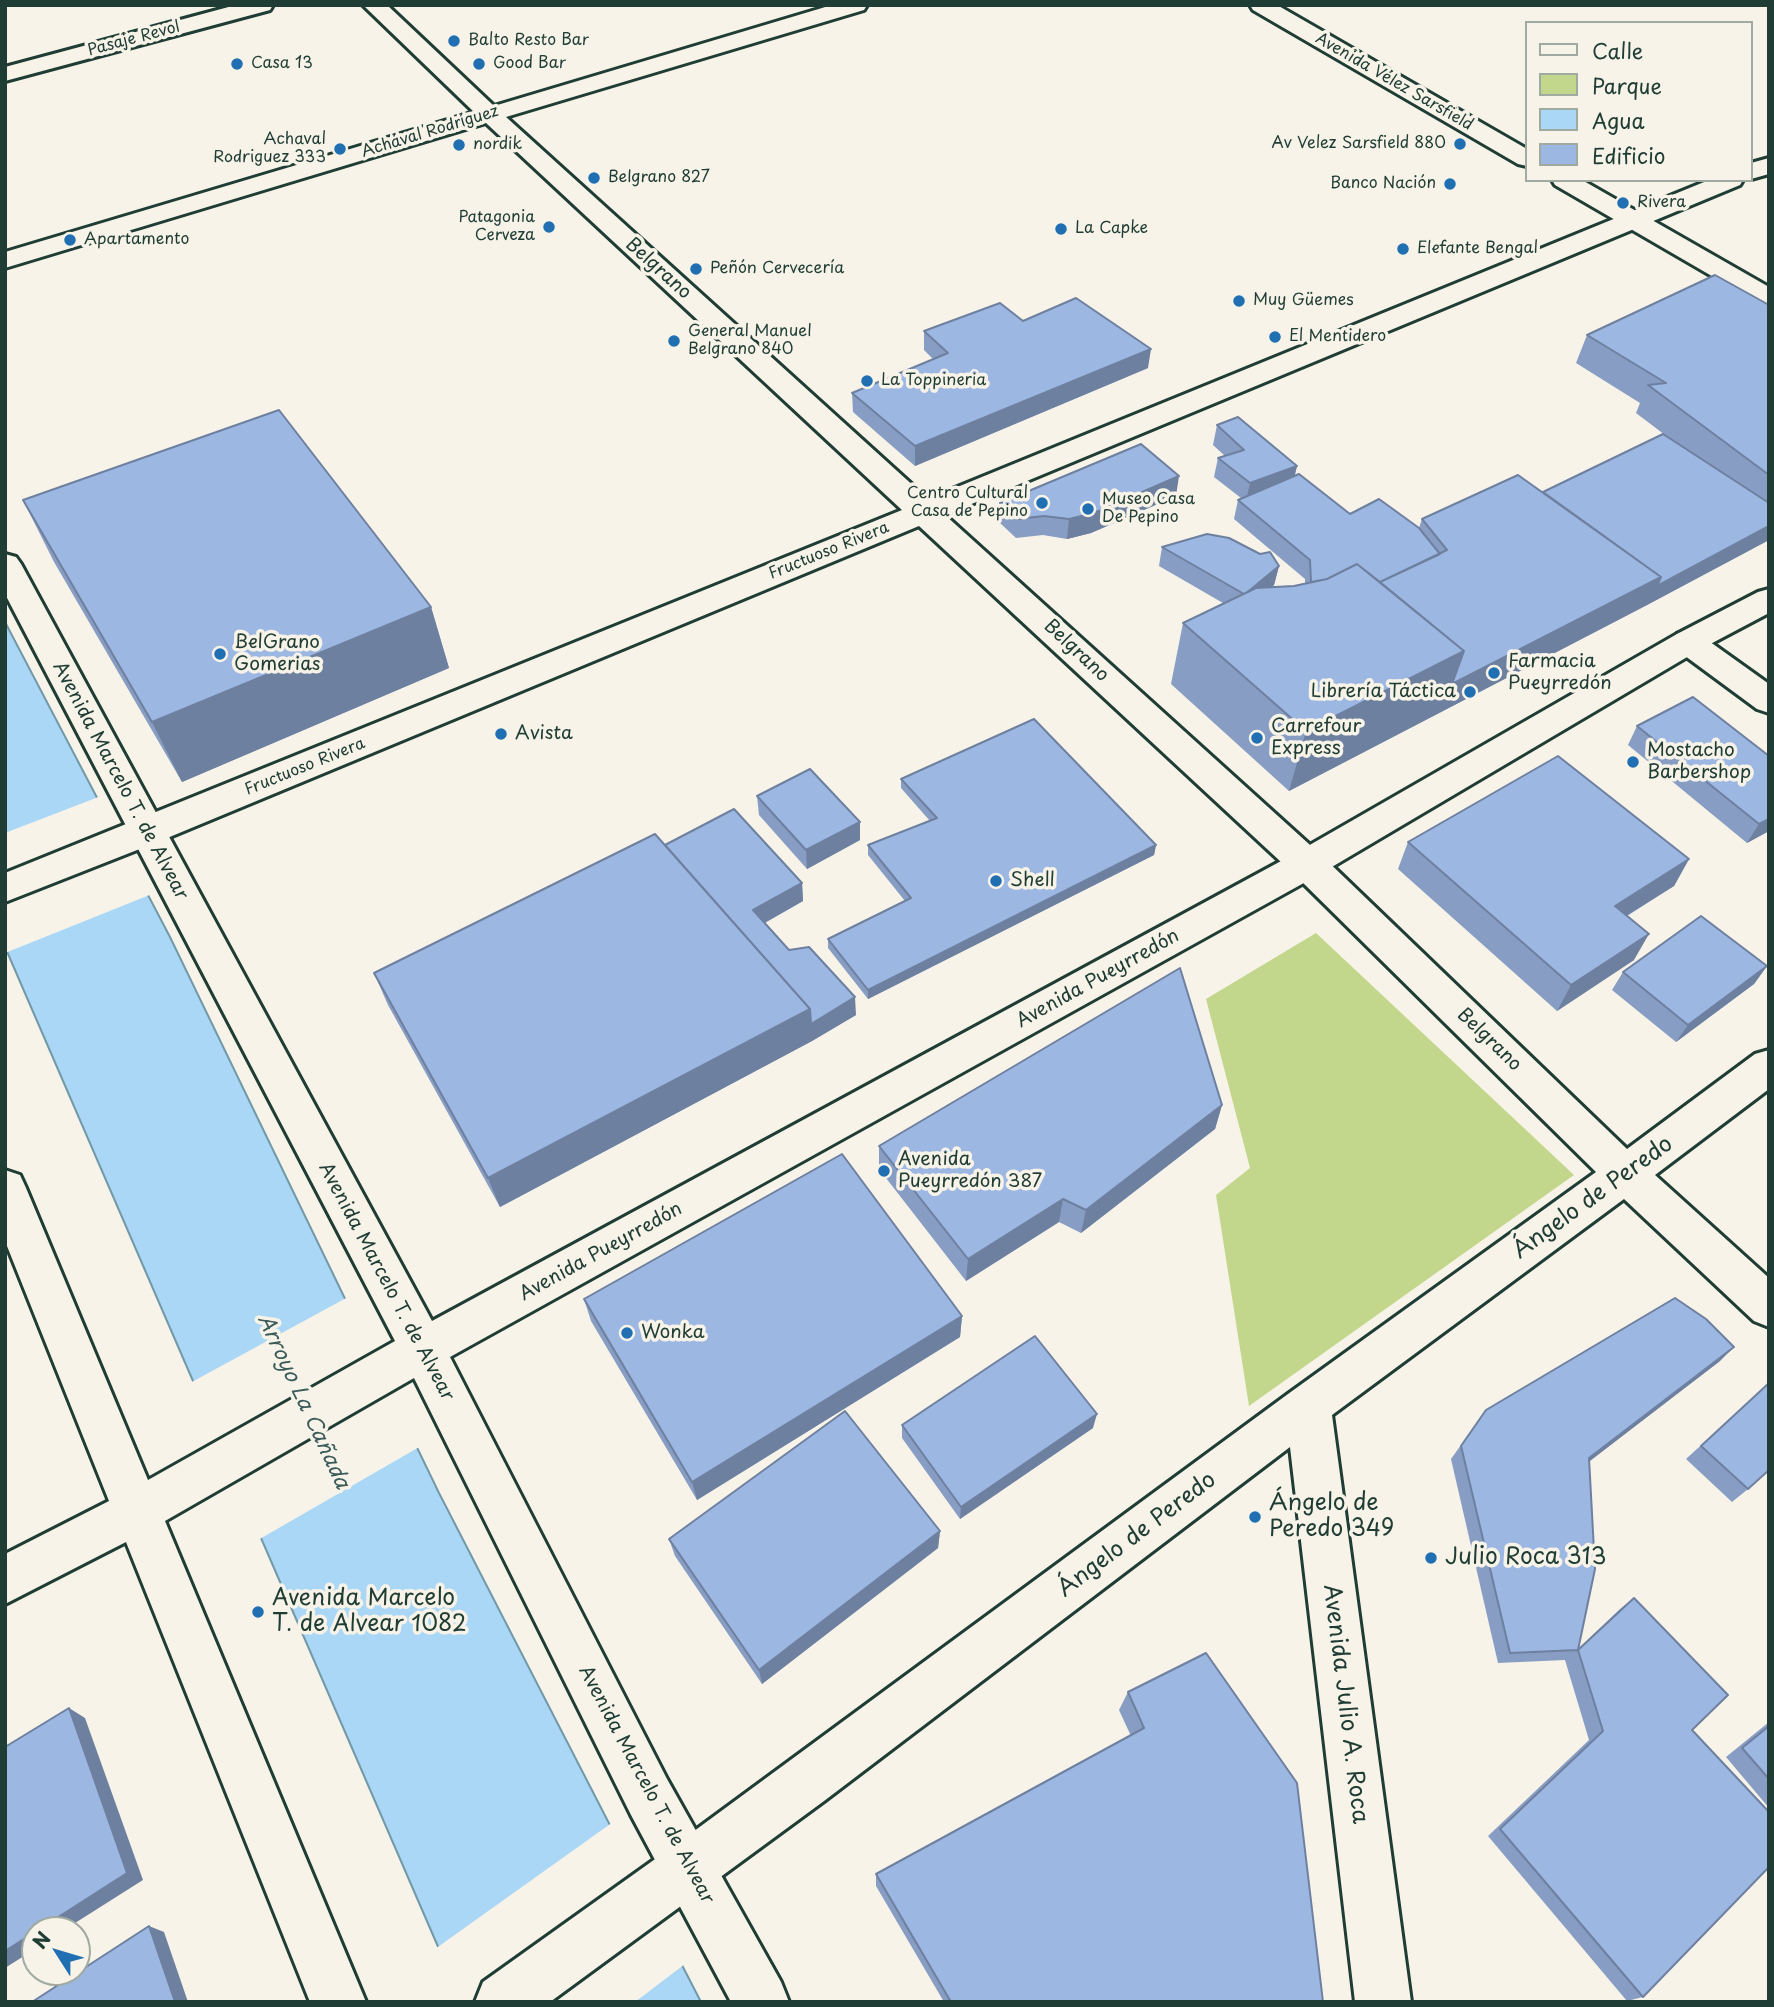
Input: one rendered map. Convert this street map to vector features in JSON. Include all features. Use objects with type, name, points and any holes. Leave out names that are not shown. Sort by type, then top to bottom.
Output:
[{"type":"street","name":"Pasaje Revol","points":[[5,74],[262,5]]},
{"type":"street","name":"Belgrano","points":[[374,5],[489,114],[1307,864],[1627,1175],[1769,1307]]},
{"type":"street","name":"Achával Rodríguez","points":[[5,260],[856,5]]},
{"type":"street","name":"Avenida Vélez Sarsfield","points":[[1262,5],[1526,158]]},
{"type":"street","points":[[1567,182],[1769,298]]},
{"type":"street","name":"Fructuoso Rivera","points":[[5,888],[1726,182]]},
{"type":"street","name":"Avenida Marcelo T. de Alvear","points":[[5,564],[132,838],[423,1349],[649,1797],[761,2002]]},
{"type":"street","name":"Avenida Pueyrredón","points":[[138,1511],[423,1349],[1307,864],[1688,642],[1769,599]]},
{"type":"street","points":[[1688,642],[1769,701]]},
{"type":"street","name":"Ángelo de Peredo","points":[[503,2002],[689,1870],[1308,1407],[1627,1175],[1769,1066]]},
{"type":"street","points":[[5,1188],[338,2002]]},
{"type":"street","name":"Avenida Julio A. Roca","points":[[1308,1407],[1383,2002]]},
{"type":"street","points":[[5,1580],[138,1511]]},
{"type":"green space","points":[[1316,933],[1574,1175],[1249,1406],[1216,1195],[1250,1168],[1206,999]]},
{"type":"water","name":"Arroyo La Cañada","points":[[5,622],[170,937],[439,1493],[701,2002],[462,2002],[5,947]]},
{"type":"pier","points":[[101,796],[152,894],[5,953],[5,833]]},
{"type":"pier","points":[[348,1297],[421,1446],[258,1540],[190,1383]]},
{"type":"pier","points":[[613,1822],[685,1964],[635,2002],[458,2002],[435,1949]]},
{"type":"building","points":[[1715,275],[1769,305],[1769,475],[1648,385],[1666,383],[1587,335]]},
{"type":"building","points":[[1076,298],[1151,349],[915,446],[852,393],[948,353],[924,331],[1000,303],[1023,321]]},
{"type":"building","points":[[279,410],[431,607],[152,722],[23,500]]},
{"type":"building","points":[[1238,417],[1297,466],[1250,483],[1218,458],[1244,450],[1217,425]]},
{"type":"building","points":[[1663,434],[1769,503],[1769,526],[1657,586],[1661,577],[1543,492]]},
{"type":"building","points":[[1141,444],[1179,476],[1094,513],[1069,519],[1044,516],[1017,519],[1000,503]]},
{"type":"building","points":[[1299,474],[1350,514],[1379,499],[1419,528],[1440,554],[1380,582],[1357,564],[1327,579],[1311,582],[1310,560],[1238,500]]},
{"type":"building","points":[[1518,475],[1661,577],[1452,684],[1464,651],[1380,582],[1447,550],[1422,519]]},
{"type":"building","points":[[1207,534],[1229,538],[1260,554],[1270,552],[1279,566],[1244,594],[1162,547]]},
{"type":"building","points":[[1357,564],[1464,651],[1306,731],[1183,623],[1256,588],[1294,586],[1327,579]]},
{"type":"building","points":[[1693,697],[1769,756],[1769,819],[1759,824],[1637,726]]},
{"type":"building","name":"Shell","points":[[1034,719],[1156,845],[868,990],[828,939],[911,898],[868,845],[937,818],[901,779]]},
{"type":"building","points":[[1558,756],[1689,859],[1615,906],[1649,934],[1571,985],[1408,842]]},
{"type":"building","points":[[810,769],[860,822],[806,850],[757,796]]},
{"type":"building","points":[[734,809],[802,883],[753,910],[789,950],[809,947],[855,997],[811,1024],[810,1009],[665,845]]},
{"type":"building","points":[[655,834],[810,1009],[488,1178],[374,973]]},
{"type":"building","points":[[1701,916],[1767,966],[1688,1025],[1623,972]]},
{"type":"building","points":[[1180,968],[1222,1105],[1086,1210],[1063,1199],[968,1259],[879,1146]]},
{"type":"building","points":[[842,1154],[962,1316],[692,1482],[584,1299]]},
{"type":"building","points":[[1675,1298],[1706,1319],[1734,1347],[1589,1458],[1595,1569],[1578,1650],[1510,1653],[1461,1446],[1486,1410]]},
{"type":"building","points":[[1035,1336],[1097,1414],[961,1507],[902,1425]]},
{"type":"building","points":[[1769,1383],[1769,1470],[1748,1489],[1701,1446]]},
{"type":"building","points":[[845,1411],[940,1531],[759,1670],[669,1539]]},
{"type":"building","points":[[1634,1598],[1728,1695],[1692,1730],[1769,1812],[1769,1867],[1643,1997],[1500,1829],[1603,1731],[1578,1650]]},
{"type":"building","points":[[1206,1653],[1297,1783],[1323,2002],[951,2002],[876,1874],[1144,1728],[1128,1692]]},
{"type":"building","points":[[69,1708],[127,1873],[60,1916],[21,1916],[21,1941],[5,1951],[5,1747]]},
{"type":"building","points":[[1769,1726],[1769,1779],[1742,1748]]},
{"type":"building","points":[[149,1926],[175,2002],[32,2002],[57,1986],[91,1986],[91,1964]]},
{"type":"place","name":"Balto Resto Bar","points":[[454,41]]},
{"type":"place","name":"Casa 13","points":[[237,64]]},
{"type":"place","name":"Good Bar","points":[[479,64]]},
{"type":"place","name":"Av Velez Sarsfield 880","points":[[1460,144]]},
{"type":"place","name":"nordik","points":[[459,145]]},
{"type":"place","name":"Achaval Rodriguez 333","points":[[340,149]]},
{"type":"place","name":"Belgrano 827","points":[[594,178]]},
{"type":"place","name":"Banco Nación","points":[[1450,184]]},
{"type":"place","name":"Rivera","points":[[1623,203]]},
{"type":"place","name":"Patagonia Cerveza","points":[[549,227]]},
{"type":"place","name":"La Capke","points":[[1061,229]]},
{"type":"place","name":"Apartamento","points":[[70,240]]},
{"type":"place","name":"Elefante Bengal","points":[[1403,249]]},
{"type":"place","name":"Peñón Cervecería","points":[[696,269]]},
{"type":"place","name":"Muy Güemes","points":[[1239,301]]},
{"type":"place","name":"El Mentidero","points":[[1275,337]]},
{"type":"place","name":"General Manuel Belgrano 840","points":[[674,341]]},
{"type":"place","name":"La Toppineria","points":[[867,381]]},
{"type":"place","name":"Centro Cultural Casa de Pepino","points":[[1042,503]]},
{"type":"place","name":"Museo Casa De Pepino","points":[[1088,509]]},
{"type":"place","name":"BelGrano Gomerias","points":[[220,654]]},
{"type":"place","name":"Farmacia Pueyrredón","points":[[1494,673]]},
{"type":"place","name":"Librería Táctica","points":[[1470,692]]},
{"type":"place","name":"Avista","points":[[501,734]]},
{"type":"place","name":"Carrefour Express","points":[[1257,738]]},
{"type":"place","name":"Mostacho Barbershop","points":[[1633,762]]},
{"type":"place","name":"Shell","points":[[996,881]]},
{"type":"place","name":"Avenida Pueyrredón 387","points":[[884,1171]]},
{"type":"place","name":"Wonka","points":[[627,1333]]},
{"type":"place","name":"Ángelo de Peredo 349","points":[[1255,1517]]},
{"type":"place","name":"Julio Roca 313","points":[[1431,1558]]},
{"type":"place","name":"Avenida Marcelo T. de Alvear 1082","points":[[258,1612]]}]
